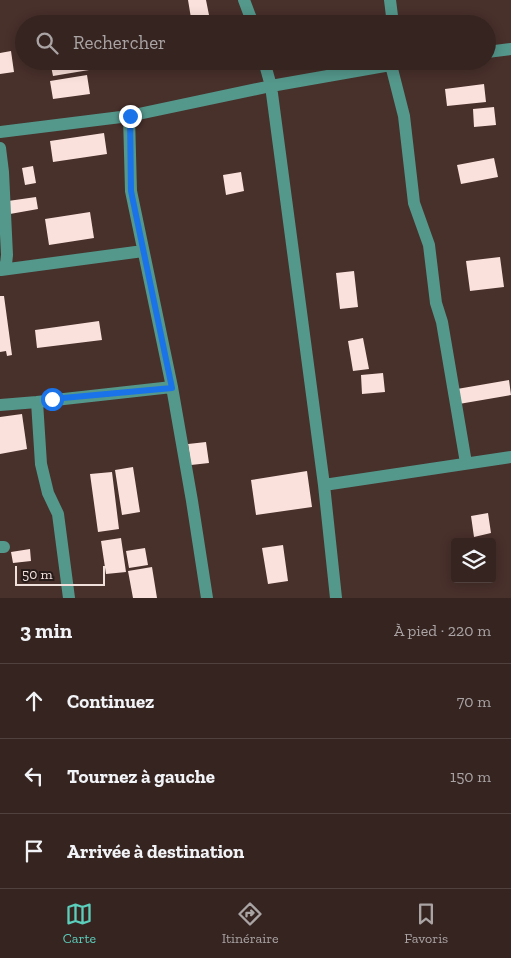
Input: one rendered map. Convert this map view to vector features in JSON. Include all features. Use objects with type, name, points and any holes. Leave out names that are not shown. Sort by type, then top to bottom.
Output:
[{"type":"street","points":[[244,0],[250,15]]},
{"type":"street","points":[[390,0],[392,15]]},
{"type":"street","points":[[496,51],[511,49]]},
{"type":"street","points":[[267,70],[271,86],[324,485],[336,598]]},
{"type":"street","points":[[0,132],[130,116],[354,70]]},
{"type":"street","points":[[393,70],[404,116],[414,203],[429,246],[436,303],[442,322],[466,463]]},
{"type":"street","points":[[130,116],[131,191],[172,388],[207,598]]},
{"type":"street","points":[[0,148],[7,255],[6,264],[0,270]]},
{"type":"street","points":[[0,270],[144,251]]},
{"type":"street","points":[[0,405],[172,388]]},
{"type":"street","points":[[37,402],[41,464],[48,493],[58,514],[69,598]]},
{"type":"street","points":[[324,485],[511,457]]},
{"type":"building","points":[[188,0],[206,0],[209,15],[190,15]]},
{"type":"building","points":[[11,51],[14,72],[0,74],[0,53]]},
{"type":"building","points":[[52,70],[89,70],[53,76]]},
{"type":"building","points":[[87,75],[90,94],[53,99],[50,81]]},
{"type":"building","points":[[484,84],[486,102],[447,106],[445,89]]},
{"type":"building","points":[[494,107],[496,125],[474,127],[473,109]]},
{"type":"building","points":[[104,133],[107,154],[53,162],[50,141]]},
{"type":"building","points":[[494,158],[498,177],[461,184],[457,165]]},
{"type":"building","points":[[33,166],[36,183],[25,185],[22,168]]},
{"type":"building","points":[[241,172],[244,191],[226,195],[223,175]]},
{"type":"building","points":[[36,197],[38,209],[10,214],[8,201]]},
{"type":"building","points":[[90,212],[94,238],[49,245],[45,219]]},
{"type":"building","points":[[500,257],[504,287],[470,291],[466,261]]},
{"type":"building","points":[[354,271],[358,307],[340,309],[336,273]]},
{"type":"building","points":[[0,296],[4,296],[12,355],[7,356],[6,351],[0,352]]},
{"type":"building","points":[[99,321],[102,340],[37,348],[35,330]]},
{"type":"building","points":[[363,338],[369,369],[353,371],[348,341]]},
{"type":"building","points":[[383,373],[385,392],[362,394],[361,375]]},
{"type":"building","points":[[509,380],[511,395],[459,404],[457,389]]},
{"type":"building","points":[[22,414],[27,449],[0,454],[0,417]]},
{"type":"building","points":[[206,442],[209,463],[191,465],[188,444]]},
{"type":"building","points":[[133,467],[140,512],[122,515],[115,470]]},
{"type":"building","points":[[307,471],[312,507],[256,515],[251,480]]},
{"type":"building","points":[[112,472],[119,529],[98,532],[90,474]]},
{"type":"building","points":[[488,513],[491,533],[474,537],[471,516]]},
{"type":"building","points":[[121,538],[126,572],[106,574],[101,541]]},
{"type":"building","points":[[283,545],[288,581],[268,584],[262,548]]},
{"type":"building","points":[[145,548],[148,565],[129,568],[126,551]]},
{"type":"building","points":[[30,549],[31,561],[13,563],[11,552]]},
{"type":"building","points":[[152,567],[157,598],[133,598],[128,571]]},
{"type":"route","points":[[52,399],[172,388],[131,191],[130,116]]}]
